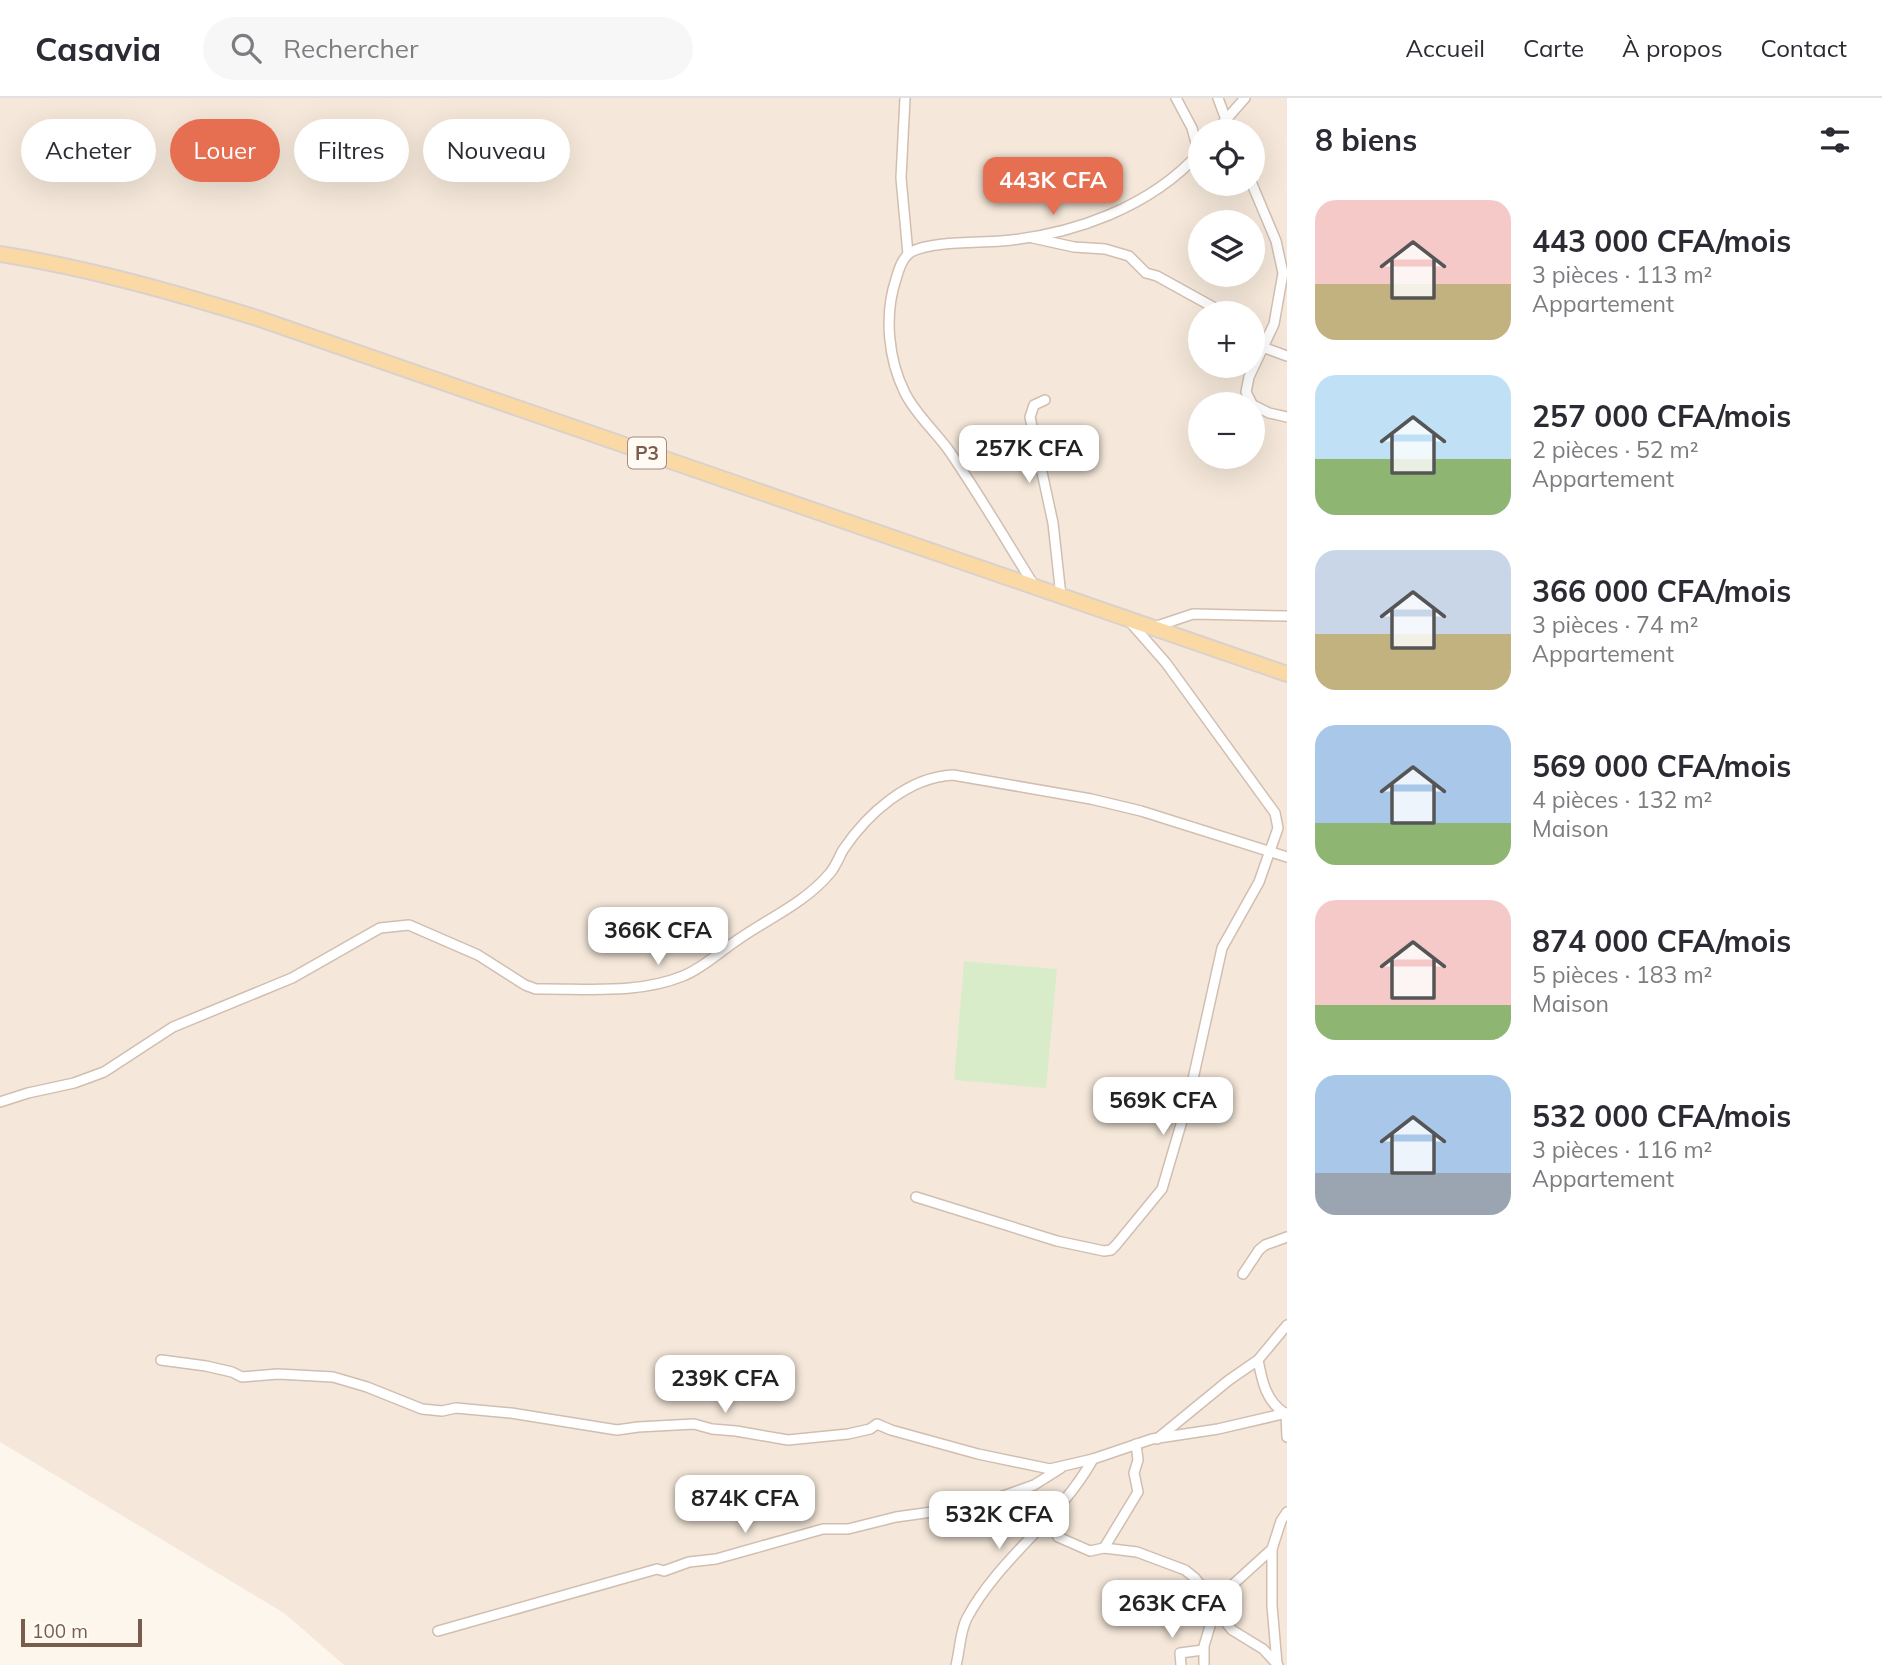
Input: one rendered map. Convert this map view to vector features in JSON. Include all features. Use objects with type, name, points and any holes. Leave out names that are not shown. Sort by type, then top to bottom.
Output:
[{"type":"main road","name":"P3","points":[[0,254],[96,272],[245,314],[1287,674]]},
{"type":"street","points":[[905,98],[901,178],[908,254]]},
{"type":"street","points":[[1176,98],[1188,120]]},
{"type":"street","points":[[1218,98],[1225,119],[1245,98]]},
{"type":"street","points":[[1035,587],[952,456],[906,396],[899,380],[889,330],[889,312],[891,292],[900,266],[908,254],[918,249],[1031,237],[1083,225],[1139,200],[1188,164]]},
{"type":"street","points":[[1257,196],[1276,241],[1285,275],[1275,324],[1265,348],[1287,356]]},
{"type":"street","points":[[1031,237],[1074,247],[1105,248],[1129,256],[1146,274],[1157,276],[1200,301]]},
{"type":"street","points":[[1045,400],[1034,405],[1030,417],[1053,523],[1061,596]]},
{"type":"street","points":[[1265,411],[1287,417]]},
{"type":"street","points":[[1154,627],[1192,614],[1287,616]]},
{"type":"street","points":[[916,1197],[1078,1247],[1104,1251],[1111,1250],[1116,1245],[1162,1189],[1189,1097],[1222,948],[1259,882],[1278,828],[1275,813],[1166,663],[1127,618]]},
{"type":"street","points":[[0,1102],[74,1083],[104,1072],[173,1027],[292,978],[380,928],[409,925],[478,956],[536,989],[637,988],[682,976],[805,897],[831,872],[844,849],[887,801],[921,780],[936,775],[953,775],[1091,799],[1141,811],[1287,857]]},
{"type":"street","points":[[1243,1274],[1259,1250],[1287,1237]]},
{"type":"street","points":[[1156,1440],[1229,1380],[1258,1360],[1287,1325]]},
{"type":"street","points":[[161,1360],[206,1366],[242,1377],[278,1374],[332,1377],[367,1387],[422,1409],[442,1411],[456,1408],[511,1413],[617,1430],[694,1424],[788,1440],[848,1434],[870,1429],[877,1424],[978,1454],[1037,1467],[1062,1467],[1136,1444],[1286,1414]]},
{"type":"street","points":[[1258,1360],[1262,1381],[1269,1397],[1275,1407],[1286,1414]]},
{"type":"street","points":[[1286,1414],[1287,1437]]},
{"type":"street","points":[[1104,1548],[1138,1492],[1134,1472],[1138,1460],[1136,1444]]},
{"type":"street","points":[[956,1665],[966,1619],[989,1584],[1081,1481],[1093,1459]]},
{"type":"street","points":[[438,1631],[657,1569],[664,1571],[689,1562],[716,1559],[804,1532],[834,1527],[848,1529],[896,1517],[975,1506],[1034,1485],[1062,1467]]},
{"type":"street","points":[[1278,1664],[1272,1606],[1272,1549],[1287,1512]]},
{"type":"street","points":[[1050,1517],[1058,1537],[1090,1551],[1104,1548],[1137,1552],[1185,1570],[1195,1577],[1206,1591],[1209,1602],[1210,1626],[1203,1650],[1204,1665]]},
{"type":"street","points":[[1209,1602],[1217,1599],[1272,1549]]},
{"type":"street","points":[[1209,1602],[1233,1630],[1263,1649],[1278,1664]]},
{"type":"street","points":[[1263,1649],[1275,1637]]},
{"type":"street","points":[[1181,1665],[1180,1653],[1203,1650]]},
{"type":"shaded area","points":[[0,98],[1287,98],[1287,1665],[344,1665],[284,1613],[0,1442]]},
{"type":"green space","points":[[964,961],[1057,969],[1046,1088],[954,1080]]}]
